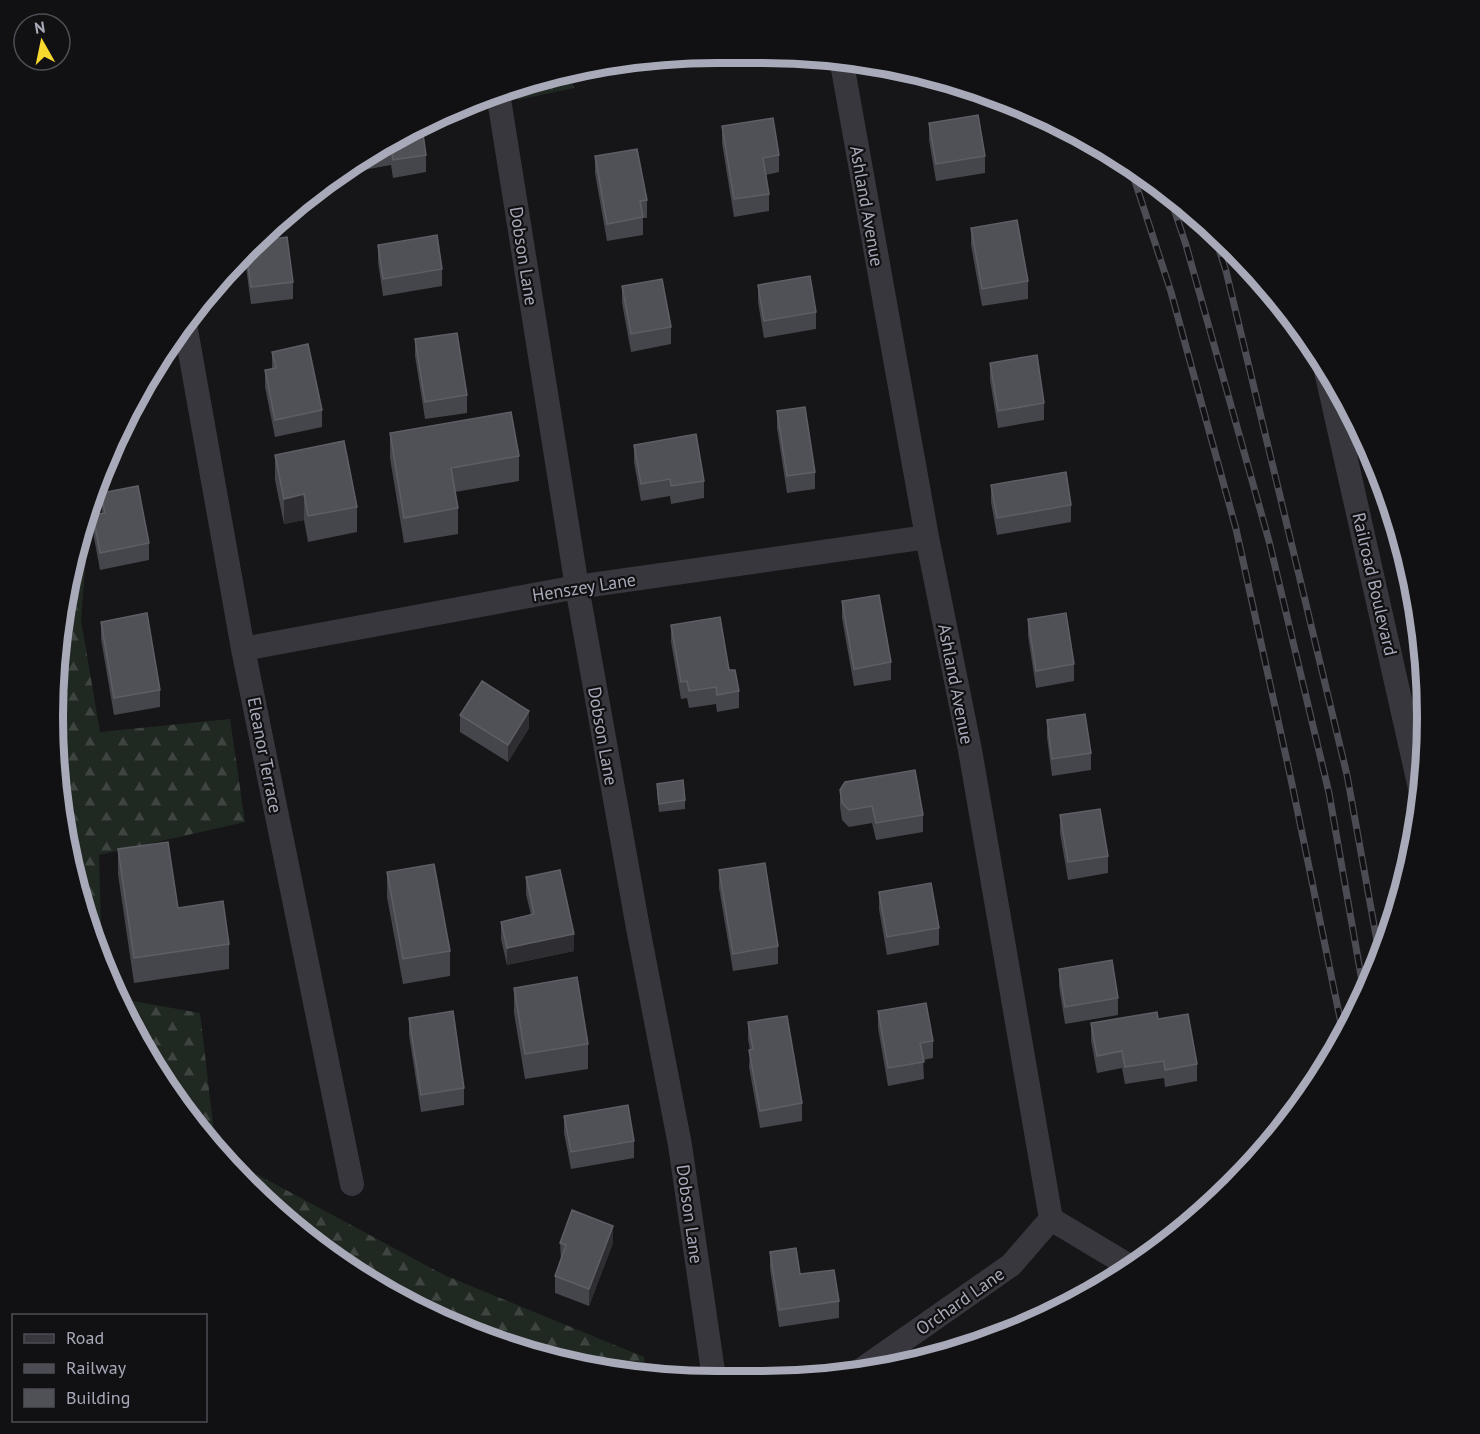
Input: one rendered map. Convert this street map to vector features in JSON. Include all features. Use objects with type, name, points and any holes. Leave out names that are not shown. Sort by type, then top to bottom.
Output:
[{"type":"street","name":"Ashland Avenue","points":[[843,68],[927,537],[970,750],[1051,1219]]},
{"type":"street","name":"Dobson Lane","points":[[499,101],[576,587],[680,1145],[713,1371]]},
{"type":"street","name":"Eleanor Terrace","points":[[187,335],[243,649],[351,1184]]},
{"type":"street","name":"Railroad Boulevard","points":[[1346,421],[1355,443],[1416,753]]},
{"type":"street","name":"Henszey Lane","points":[[243,649],[576,587],[927,537]]},
{"type":"street","points":[[1051,1219],[1124,1263]]},
{"type":"street","name":"Orchard Lane","points":[[874,1361],[1011,1265],[1051,1219]]},
{"type":"green space","points":[[572,80],[574,88],[518,100],[517,95]]},
{"type":"green space","points":[[87,541],[81,620],[100,732],[230,719],[245,822],[99,855],[101,936],[85,886],[76,845],[64,760],[64,674],[76,589]]},
{"type":"green space","points":[[127,1000],[200,1013],[214,1135],[173,1080]]},
{"type":"green space","points":[[243,1167],[444,1275],[644,1357],[645,1367],[548,1349],[467,1321],[428,1304],[354,1261],[319,1236],[286,1209]]},
{"type":"building","points":[[978,115],[985,156],[936,164],[929,123]]},
{"type":"building","points":[[773,118],[779,155],[763,158],[769,194],[734,199],[722,126]]},
{"type":"building","points":[[423,133],[426,155],[393,160],[391,150]]},
{"type":"building","points":[[637,149],[647,200],[640,201],[643,217],[607,224],[595,156]]},
{"type":"building","points":[[1017,220],[1028,281],[982,289],[971,228]]},
{"type":"building","points":[[437,235],[442,269],[383,279],[378,245]]},
{"type":"building","points":[[287,237],[293,282],[251,287],[248,263],[271,239]]},
{"type":"building","points":[[810,276],[816,312],[764,321],[758,285]]},
{"type":"building","points":[[662,279],[671,327],[631,334],[622,286]]},
{"type":"building","points":[[457,333],[467,395],[425,402],[415,339]]},
{"type":"building","points":[[308,344],[322,410],[275,420],[265,370],[276,368],[272,352]]},
{"type":"building","points":[[1037,355],[1044,403],[998,411],[990,363]]},
{"type":"building","points":[[805,407],[815,472],[787,476],[777,411]]},
{"type":"building","points":[[511,412],[519,456],[451,468],[458,508],[404,518],[390,433]]},
{"type":"building","points":[[696,434],[704,481],[671,486],[670,479],[641,484],[634,445]]},
{"type":"building","points":[[344,441],[357,507],[308,516],[304,494],[284,499],[275,455]]},
{"type":"building","points":[[1066,472],[1071,505],[997,518],[991,485]]},
{"type":"building","points":[[138,486],[149,543],[100,553],[94,520],[96,515],[105,513],[102,497],[103,493]]},
{"type":"building","points":[[879,595],[891,662],[854,669],[842,601]]},
{"type":"building","points":[[147,613],[160,690],[114,698],[101,622]]},
{"type":"building","points":[[1066,613],[1074,664],[1036,671],[1028,619]]},
{"type":"building","points":[[720,617],[729,670],[735,670],[739,691],[717,695],[716,687],[689,691],[687,681],[681,682],[671,625]]},
{"type":"building","points":[[482,681],[529,711],[508,745],[460,715]]},
{"type":"building","points":[[1085,714],[1091,753],[1052,759],[1047,720]]},
{"type":"building","points":[[915,770],[923,815],[876,823],[872,806],[849,810],[842,803],[840,790],[845,782]]},
{"type":"building","points":[[683,780],[685,800],[659,804],[657,784]]},
{"type":"building","points":[[1100,809],[1108,856],[1068,862],[1060,815]]},
{"type":"building","points":[[168,842],[178,908],[223,901],[229,944],[134,958],[118,849]]},
{"type":"building","points":[[765,863],[778,946],[733,954],[719,870]]},
{"type":"building","points":[[434,864],[450,951],[403,959],[387,872]]},
{"type":"building","points":[[560,870],[574,934],[507,948],[501,922],[534,914],[526,877]]},
{"type":"building","points":[[931,883],[939,928],[887,937],[879,892]]},
{"type":"building","points":[[1112,960],[1118,998],[1065,1007],[1059,969]]},
{"type":"building","points":[[577,977],[588,1044],[525,1054],[514,988]]},
{"type":"building","points":[[926,1003],[933,1041],[920,1043],[924,1062],[888,1068],[878,1011]]},
{"type":"building","points":[[453,1011],[464,1088],[421,1095],[409,1018]]},
{"type":"building","points":[[1157,1012],[1158,1019],[1188,1014],[1197,1064],[1165,1070],[1164,1061],[1125,1067],[1122,1051],[1097,1056],[1091,1023]]},
{"type":"building","points":[[787,1016],[802,1103],[760,1111],[749,1050],[753,1049],[748,1022]]},
{"type":"building","points":[[628,1105],[634,1141],[571,1152],[564,1116]]},
{"type":"building","points":[[572,1210],[613,1226],[589,1289],[555,1276],[566,1245],[560,1243]]},
{"type":"building","points":[[796,1248],[800,1274],[834,1270],[839,1301],[779,1310],[770,1252]]},
{"type":"railway","points":[[1134,179],[1171,292],[1236,529],[1341,1023]]},
{"type":"railway","points":[[1174,208],[1269,541],[1329,793],[1362,979]]},
{"type":"railway","points":[[1219,249],[1347,775],[1377,941]]}]
